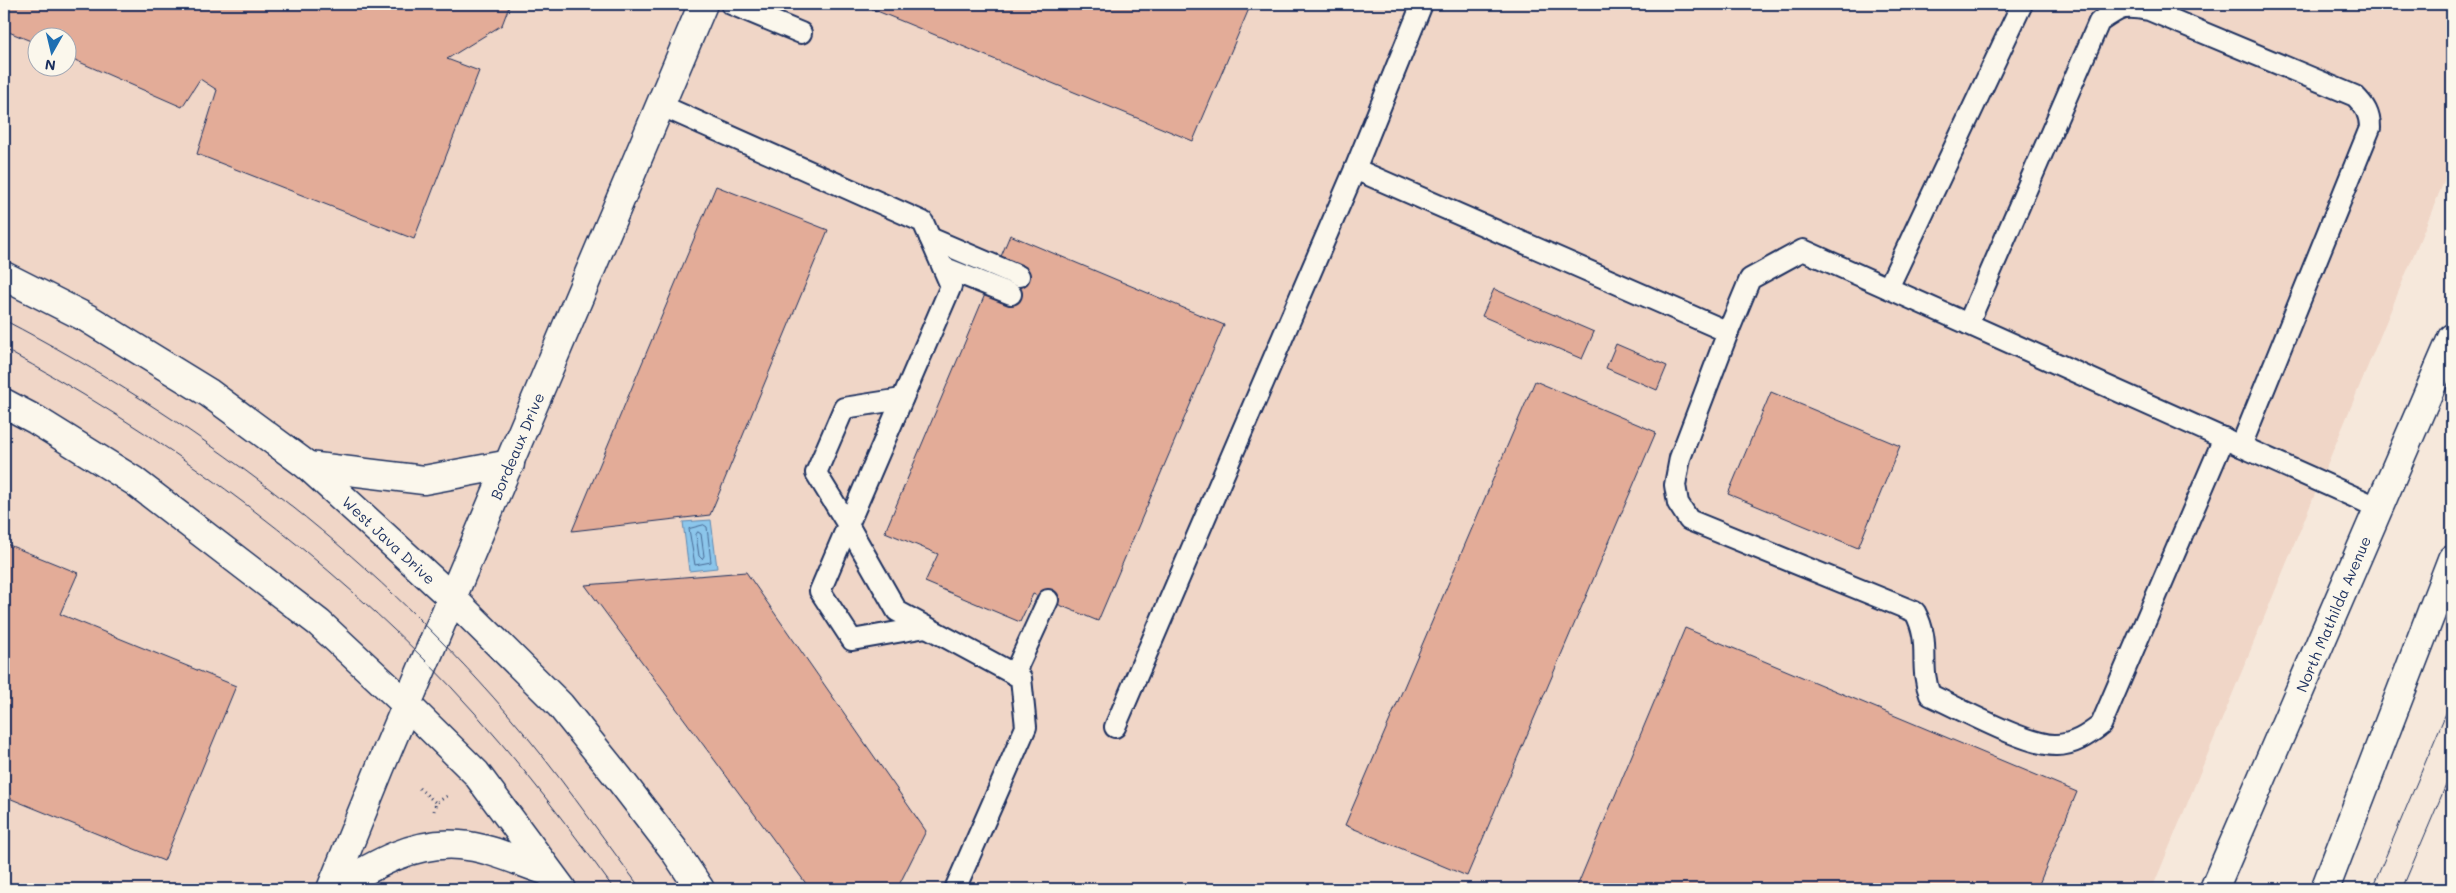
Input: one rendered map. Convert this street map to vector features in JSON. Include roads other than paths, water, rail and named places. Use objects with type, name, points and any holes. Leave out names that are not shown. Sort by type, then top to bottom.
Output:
[{"type":"main road","name":"Bordeaux Drive","points":[[332,889],[407,705],[703,4]]},
{"type":"main road","name":"West Java Drive","points":[[4,276],[87,318],[202,388],[308,466],[453,599],[560,705],[674,850],[700,889]]},
{"type":"main road","name":"North Mathilda Avenue","points":[[2214,889],[2452,338]]},
{"type":"main road","points":[[4,402],[134,481],[319,623],[407,705],[476,773],[554,880]]},
{"type":"main road","points":[[308,466],[424,480],[510,464]]},
{"type":"main road","points":[[2325,889],[2452,559]]},
{"type":"main road","points":[[332,889],[381,860],[434,846],[459,845],[488,851],[554,880]]},
{"type":"lane","points":[[731,4],[801,34]]},
{"type":"lane","points":[[1115,727],[1355,169],[1422,4]]},
{"type":"lane","points":[[1888,288],[2022,4]]},
{"type":"lane","points":[[1968,324],[2099,22],[2114,12],[2127,6],[2150,10],[2355,96],[2363,104],[2370,117],[2370,128],[2233,442],[2102,725],[2074,742],[2056,745],[2035,743],[1930,695],[1924,679],[1925,642],[1923,627],[1915,612],[1689,520],[1678,504],[1675,485],[1680,458],[1750,279],[1803,250],[1968,324],[2233,442],[2379,508]]},
{"type":"lane","points":[[660,105],[923,222],[951,286],[820,591],[852,640],[926,627]]},
{"type":"lane","points":[[1355,169],[1728,332]]},
{"type":"lane","points":[[930,238],[1015,285],[943,267]]},
{"type":"lane","points":[[902,399],[844,408],[816,473],[897,611],[1021,678],[1026,727],[955,889]]},
{"type":"lane","points":[[1014,674],[1048,600]]},
{"type":"water","points":[[711,520],[717,568],[689,571],[683,522]]},
{"type":"tram line","points":[[4,320],[74,358],[143,400],[210,445],[274,492],[337,543],[396,597],[453,654],[507,713],[559,777],[641,889]]},
{"type":"tram line","points":[[4,349],[61,381],[172,451],[225,489],[328,570],[425,660],[476,714],[570,829],[614,889]]},
{"type":"tram line","points":[[2372,889],[2452,699]]},
{"type":"tram line","points":[[2402,889],[2452,771]]}]
